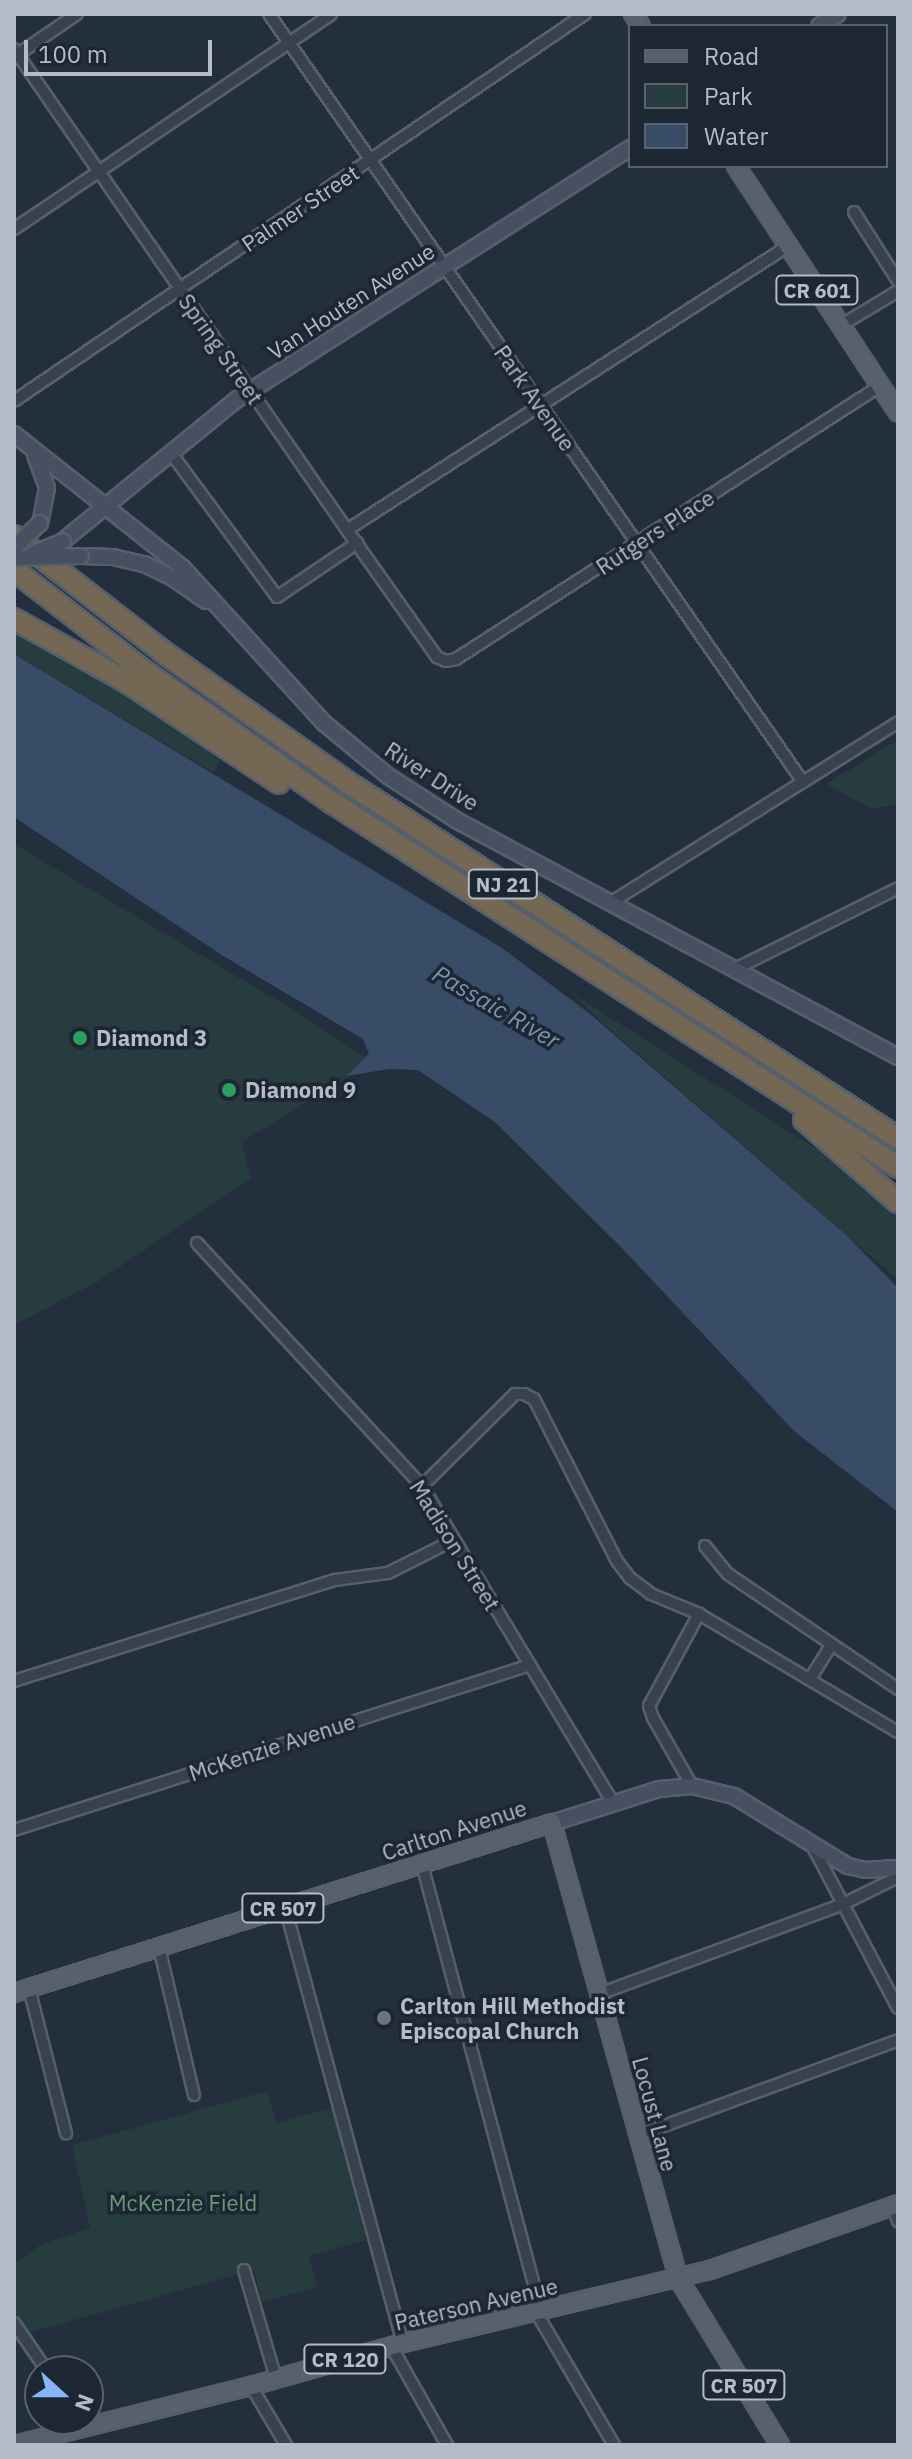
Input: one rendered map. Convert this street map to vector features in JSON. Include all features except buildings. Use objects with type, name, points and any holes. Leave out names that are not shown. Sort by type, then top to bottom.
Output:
[{"type":"highway","points":[[14,522],[91,596]]},
{"type":"highway","name":"NJ 21","points":[[14,536],[199,678],[360,791],[898,1138]]},
{"type":"highway","name":"NJ 21","points":[[14,570],[233,735],[448,878],[898,1167]]},
{"type":"highway","points":[[14,619],[127,682],[320,808],[448,878]]},
{"type":"highway","points":[[749,1073],[898,1202]]},
{"type":"main road","name":"CR 601","points":[[737,168],[898,413]]},
{"type":"main road","name":"Carlton Avenue","points":[[21,1990],[552,1823]]},
{"type":"main road","name":"Locust Lane","points":[[552,1823],[678,2278]]},
{"type":"main road","name":"Paterson Avenue","points":[[104,2418],[251,2386],[397,2345],[678,2278],[896,2211]]},
{"type":"main road","name":"CR 507","points":[[678,2278],[780,2445]]},
{"type":"main road","name":"Paterson Avenue","points":[[14,2445],[45,2435]]},
{"type":"street","points":[[15,53],[77,14]]},
{"type":"street","name":"Park Avenue","points":[[269,14],[803,782]]},
{"type":"street","points":[[14,229],[331,14]]},
{"type":"street","name":"Palmer Street","points":[[14,401],[585,14]]},
{"type":"street","name":"Spring Street","points":[[15,53],[430,647]]},
{"type":"street","name":"Van Houten Avenue","points":[[14,558],[63,541],[251,391],[628,149]]},
{"type":"street","points":[[854,212],[898,281]]},
{"type":"street","points":[[347,530],[788,246]]},
{"type":"street","points":[[840,326],[898,291]]},
{"type":"street","name":"Rutgers Place","points":[[430,647],[437,657],[456,659],[880,386]]},
{"type":"street","points":[[14,548],[40,523],[47,500],[45,476],[19,438]]},
{"type":"street","name":"River Drive","points":[[19,438],[182,567],[324,723],[388,776],[456,820],[898,1057]]},
{"type":"street","points":[[171,453],[277,597],[357,543]]},
{"type":"street","points":[[14,558],[113,557],[144,564],[173,578],[223,614]]},
{"type":"street","points":[[610,903],[898,722]]},
{"type":"street","points":[[733,970],[898,888]]},
{"type":"street","name":"Madison Street","points":[[197,1243],[422,1486],[613,1803]]},
{"type":"street","points":[[422,1486],[515,1394],[534,1399],[617,1561],[630,1578],[651,1594],[699,1614],[898,1732]]},
{"type":"street","points":[[14,1681],[335,1580],[388,1573],[454,1540]]},
{"type":"street","points":[[705,1546],[728,1574],[898,1689]]},
{"type":"street","points":[[692,1786],[649,1706],[699,1614]]},
{"type":"street","points":[[810,1679],[831,1646]]},
{"type":"street","name":"McKenzie Avenue","points":[[14,1830],[530,1665]]},
{"type":"street","name":"Carlton Avenue","points":[[552,1823],[659,1789],[692,1786],[734,1796],[848,1866],[866,1870],[898,1868]]},
{"type":"street","points":[[813,1847],[898,2008]]},
{"type":"street","points":[[422,1864],[538,2311],[614,2445]]},
{"type":"street","points":[[599,1994],[843,1904],[898,1877]]},
{"type":"street","points":[[285,1907],[397,2345],[447,2445]]},
{"type":"street","points":[[159,1947],[194,2095]]},
{"type":"street","points":[[21,1990],[66,2133]]},
{"type":"street","points":[[639,2135],[898,2040]]},
{"type":"street","points":[[244,2270],[276,2379]]},
{"type":"street","points":[[14,2323],[36,2355]]},
{"type":"street","points":[[251,2386],[286,2445]]},
{"type":"green space","points":[[14,630],[151,706],[220,761],[214,773],[14,654]]},
{"type":"green space","points":[[898,740],[898,804],[872,809],[826,784]]},
{"type":"green space","points":[[14,844],[285,1005],[372,1062],[242,1142],[251,1179],[97,1282],[14,1325]]},
{"type":"green space","points":[[570,992],[898,1201],[898,1280],[614,1033]]},
{"type":"green space","name":"McKenzie Field","points":[[268,2091],[276,2123],[332,2108],[366,2240],[309,2256],[317,2287],[262,2302],[254,2270],[27,2333],[14,2312],[14,2263],[42,2244],[90,2228],[72,2145]]},
{"type":"water","name":"Passaic River","points":[[14,654],[502,948],[590,1014],[845,1234],[898,1288],[898,1512],[794,1431],[621,1247],[495,1122],[418,1070],[389,1069],[346,1076],[369,1054],[363,1039],[225,957],[14,817]]},
{"type":"place","name":"Diamond 3","points":[[80,1038]]},
{"type":"place","name":"Diamond 9","points":[[229,1090]]},
{"type":"place","name":"Carlton Hill Methodist Episcopal Church","points":[[384,2018]]}]
